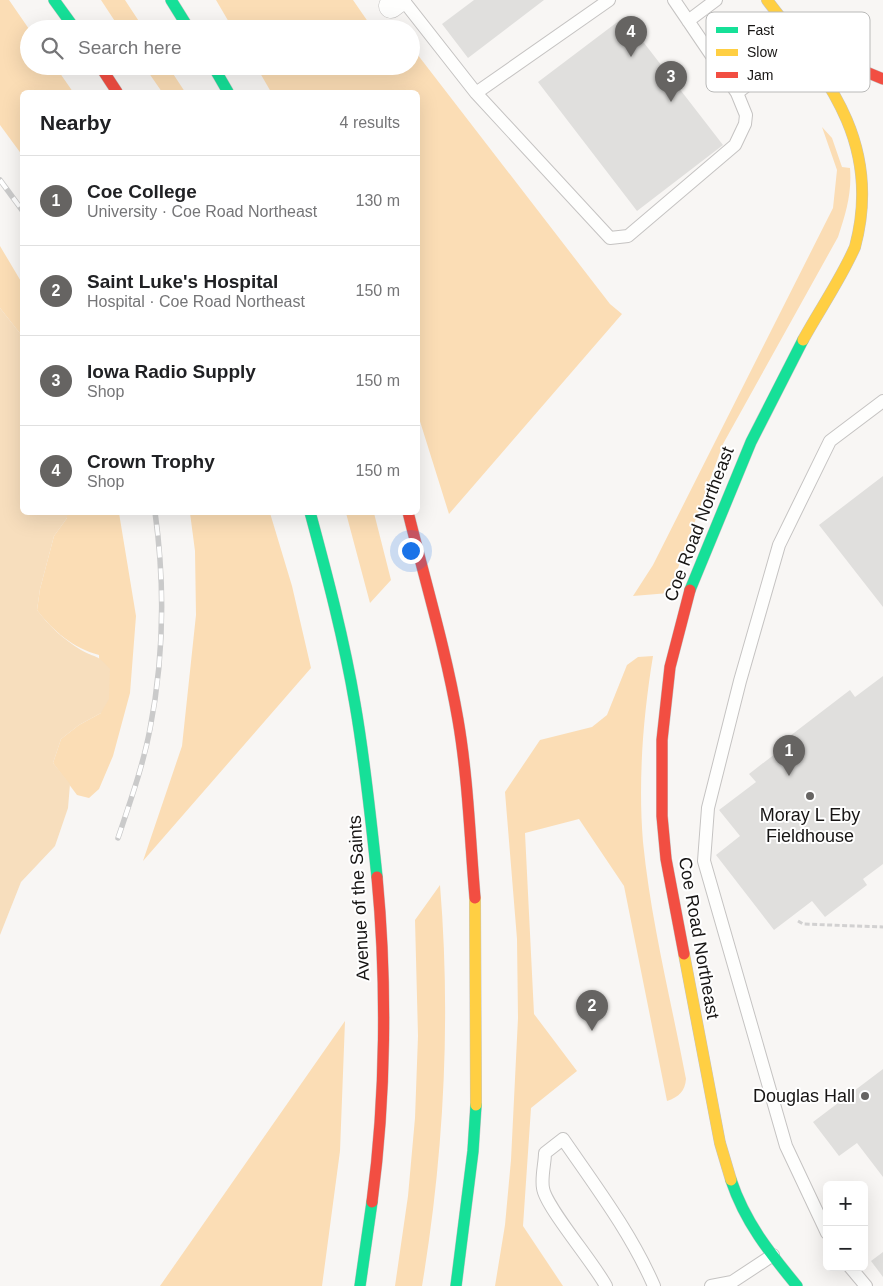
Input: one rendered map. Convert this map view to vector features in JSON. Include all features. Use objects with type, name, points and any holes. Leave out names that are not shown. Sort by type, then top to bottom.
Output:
[{"type":"main road","points":[[54,0],[68,20]]},
{"type":"main road","points":[[171,0],[183,20]]},
{"type":"main road","points":[[768,0],[777,12]]},
{"type":"main road","points":[[870,74],[883,79]]},
{"type":"main road","points":[[106,75],[116,90]]},
{"type":"main road","points":[[218,75],[227,90]]},
{"type":"main road","name":"Coe Road Northeast","points":[[797,1286],[757,1235],[743,1211],[730,1179],[720,1143],[666,859],[662,816],[662,740],[670,667],[687,596],[751,442],[793,358],[855,247],[862,228],[869,190],[867,151],[852,112],[837,92]]},
{"type":"main road","points":[[855,247],[867,237]]},
{"type":"main road","name":"Avenue of the Saints","points":[[311,515],[349,666],[374,822],[383,1012],[381,1098],[373,1198],[360,1286]]},
{"type":"main road","points":[[409,515],[438,628],[458,720],[467,790],[475,903],[477,1090],[474,1151],[456,1286]]},
{"type":"lane","points":[[476,93],[609,0]]},
{"type":"lane","points":[[674,0],[706,46]]},
{"type":"lane","points":[[688,20],[716,0]]},
{"type":"lane","points":[[398,2],[413,20]]},
{"type":"lane","points":[[420,28],[476,93],[610,238],[628,236],[735,145],[745,124],[746,115],[738,92]]},
{"type":"lane","points":[[823,1226],[786,1146],[704,861],[708,808],[740,681],[779,545],[830,441],[883,401]]},
{"type":"lane","points":[[606,1286],[599,1272],[550,1204],[543,1189],[545,1153],[563,1139],[615,1214],[654,1286]]},
{"type":"lane","points":[[711,1286],[732,1282],[773,1255]]},
{"type":"lane","points":[[853,1271],[866,1286]]},
{"type":"path","points":[[798,921],[804,924],[883,927]]},
{"type":"shaded area","points":[[0,0],[9,0],[23,20],[20,20],[20,75],[61,75],[72,90],[20,90],[20,152],[0,125]]},
{"type":"shaded area","points":[[101,0],[125,0],[138,20],[114,20]]},
{"type":"shaded area","points":[[216,0],[353,0],[367,20],[228,20]]},
{"type":"shaded area","points":[[420,58],[610,304],[622,314],[449,514],[420,421],[420,90],[270,90],[261,75],[420,75]]},
{"type":"shaded area","points":[[150,75],[174,75],[184,90],[161,90]]},
{"type":"shaded area","points":[[822,127],[832,138],[842,167],[850,168],[848,203],[838,237],[723,444],[669,593],[633,596],[653,565],[833,208],[837,170]]},
{"type":"shaded area","points":[[0,246],[20,280],[20,333],[0,308]]},
{"type":"shaded area","points":[[0,308],[20,333],[20,515],[67,515],[67,518],[54,536],[40,589],[37,610],[62,637],[81,650],[99,658],[110,669],[109,699],[101,713],[79,725],[61,739],[53,763],[70,784],[68,808],[55,846],[21,882],[0,935]]},
{"type":"shaded area","points":[[67,515],[119,515],[136,616],[130,693],[113,756],[99,789],[89,798],[77,795],[53,763],[61,739],[79,725],[101,713],[99,655],[81,648],[64,638],[37,610],[40,589],[54,536],[67,518]]},
{"type":"shaded area","points":[[190,515],[271,515],[292,586],[311,668],[143,861],[182,746],[196,615],[195,551]]},
{"type":"shaded area","points":[[347,515],[375,515],[391,580],[370,603]]},
{"type":"shaded area","points":[[653,656],[642,749],[641,796],[643,842],[656,931],[686,1079],[684,1087],[675,1098],[667,1101],[624,886],[579,819],[525,833],[534,1014],[577,1071],[531,1108],[523,1226],[563,1286],[495,1286],[505,1225],[511,1160],[518,1018],[517,939],[505,792],[540,740],[592,727],[607,715],[627,665],[638,657]]},
{"type":"shaded area","points":[[440,885],[445,986],[445,1036],[436,1186],[422,1286],[395,1286],[408,1196],[415,1118],[418,1036],[415,920]]},
{"type":"shaded area","points":[[345,1021],[340,1151],[322,1286],[160,1286]]},
{"type":"building","points":[[474,0],[544,0],[468,58],[442,24]]},
{"type":"building","points":[[624,17],[723,145],[637,211],[538,82]]},
{"type":"building","points":[[883,476],[883,607],[819,525]]},
{"type":"building","name":"Moray L Eby Fieldhouse","points":[[883,676],[883,864],[863,879],[867,885],[825,917],[812,901],[774,930],[716,855],[740,836],[719,810],[756,782],[749,774],[789,743],[786,739],[850,690],[855,697]]},
{"type":"building","name":"Douglas Hall","points":[[883,1069],[883,1177],[857,1143],[839,1156],[813,1122]]},
{"type":"building","points":[[883,1252],[883,1277],[871,1261]]},
{"type":"railway","points":[[0,180],[20,207]]},
{"type":"railway","points":[[118,838],[144,757],[155,702],[162,620],[162,593],[155,515]]},
{"type":"traffic: fast","points":[[54,0],[68,20]]},
{"type":"traffic: fast","points":[[171,0],[183,20]]},
{"type":"traffic: fast","points":[[218,75],[227,90]]},
{"type":"traffic: fast","points":[[690,590],[751,442],[803,340]]},
{"type":"traffic: fast","points":[[311,515],[335,607],[351,680],[365,768],[377,877]]},
{"type":"traffic: fast","points":[[456,1286],[473,1151],[476,1105]]},
{"type":"traffic: fast","points":[[731,1180],[743,1210],[759,1236],[797,1286]]},
{"type":"traffic: fast","points":[[360,1286],[372,1202]]},
{"type":"traffic: slow","points":[[767,0],[776,12]]},
{"type":"traffic: slow","points":[[803,340],[855,247],[862,209],[861,175],[855,143],[844,113],[832,92]]},
{"type":"traffic: slow","points":[[475,898],[476,1105]]},
{"type":"traffic: slow","points":[[684,954],[720,1143],[731,1180]]},
{"type":"traffic: jam","points":[[870,74],[883,79]]},
{"type":"traffic: jam","points":[[106,75],[116,90]]},
{"type":"traffic: jam","points":[[409,515],[441,642],[458,720],[466,786],[475,898]]},
{"type":"traffic: jam","points":[[684,954],[666,859],[662,816],[662,740],[670,667],[690,590]]},
{"type":"traffic: jam","points":[[372,1202],[380,1122],[384,1040],[384,998],[377,877]]},
{"type":"place","name":"Crown Trophy","points":[[631,57]]},
{"type":"place","name":"Iowa Radio Supply","points":[[671,102]]},
{"type":"place","name":"Coe College","points":[[789,776]]},
{"type":"place","name":"Moray L Eby Fieldhouse","points":[[810,796]]},
{"type":"place","name":"Saint Luke's Hospital","points":[[592,1031]]},
{"type":"place","name":"Douglas Hall","points":[[865,1096]]}]
